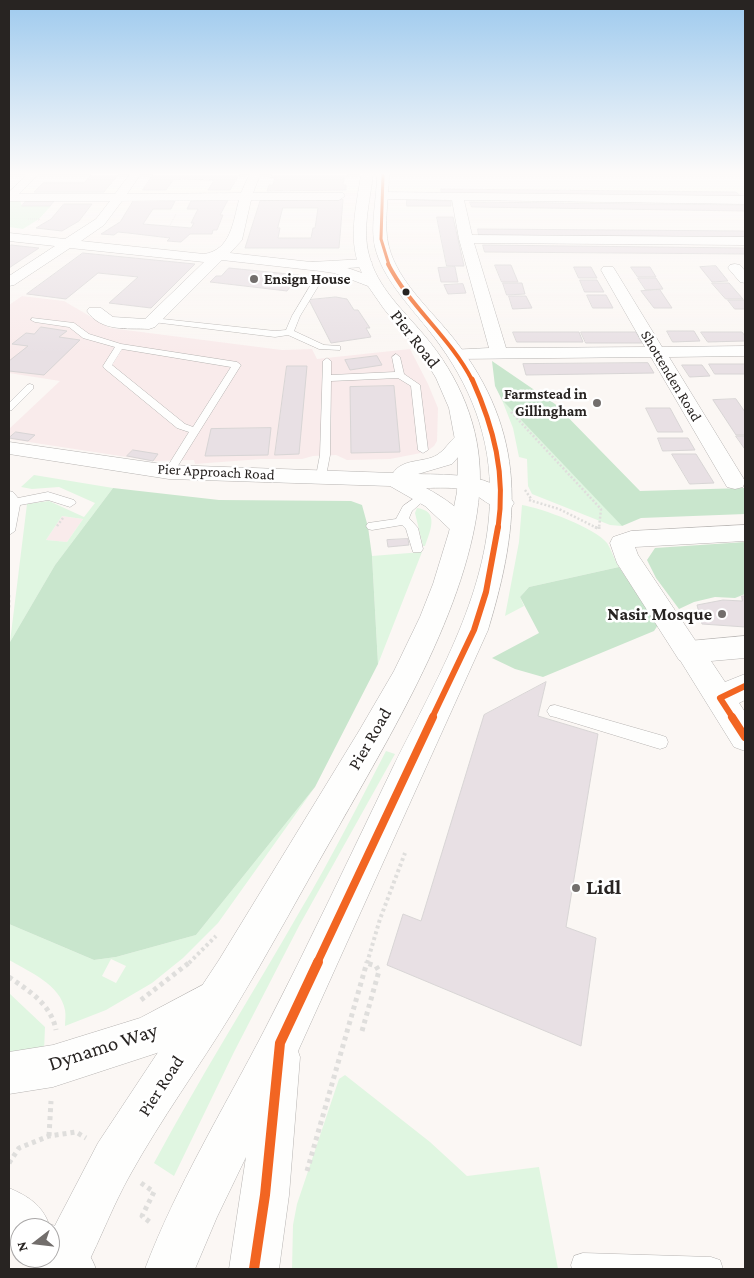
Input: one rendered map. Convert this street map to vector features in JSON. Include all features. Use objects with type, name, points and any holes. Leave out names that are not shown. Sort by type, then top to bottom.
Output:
[{"type":"street","points":[[32,235],[176,255],[220,256],[337,269],[374,283]]},
{"type":"street","points":[[9,282],[81,235]]},
{"type":"street","points":[[95,311],[109,322],[149,324],[220,256],[235,240],[236,235]]},
{"type":"street","name":"Pier Road","points":[[61,1261],[114,1160],[219,996],[378,728],[418,651],[440,600],[462,527],[469,471],[465,438],[454,397],[430,353],[386,302],[374,283],[363,259],[360,235]]},
{"type":"street","name":"Pier Road","points":[[170,1269],[200,1200],[280,1044],[474,630],[496,559],[517,501],[499,456],[490,422],[478,390],[456,354],[405,289],[386,258],[382,246],[381,235]]},
{"type":"street","points":[[465,235],[499,353]]},
{"type":"street","points":[[9,237],[71,241]]},
{"type":"street","points":[[466,239],[745,241]]},
{"type":"street","points":[[251,259],[268,257],[386,258]]},
{"type":"street","points":[[311,266],[363,259]]},
{"type":"street","name":"Shottenden Road","points":[[608,270],[736,482]]},
{"type":"street","points":[[456,354],[745,351]]},
{"type":"street","name":"Pier Approach Road","points":[[394,479],[411,469],[445,459],[450,456],[465,438]]},
{"type":"street","name":"Pier Approach Road","points":[[9,448],[169,472],[216,475],[321,476],[468,483],[517,501]]},
{"type":"street","name":"Pier Approach Road","points":[[394,479],[433,501],[462,527]]},
{"type":"street","points":[[745,533],[631,539],[622,543],[626,557],[690,652],[732,692],[745,737]]},
{"type":"street","points":[[690,652],[745,647]]},
{"type":"street","name":"Dynamo Way","points":[[9,1073],[53,1066],[148,1036],[219,996]]},
{"type":"street","points":[[254,1269],[266,1195],[280,1044]]},
{"type":"lane","points":[[289,332],[296,316],[318,280]]},
{"type":"lane","points":[[35,320],[71,325],[86,336],[120,346],[237,365],[169,472]]},
{"type":"lane","points":[[153,320],[275,334],[289,332],[322,347],[337,348]]},
{"type":"lane","points":[[120,346],[107,366],[182,426],[195,432]]},
{"type":"lane","points":[[396,357],[400,375]]},
{"type":"lane","points":[[321,476],[325,455],[327,361]]},
{"type":"lane","points":[[327,378],[400,375],[415,385],[423,450]]},
{"type":"lane","points":[[9,408],[30,387]]},
{"type":"lane","points":[[9,531],[12,498],[48,496],[70,503]]},
{"type":"lane","points":[[372,526],[399,522],[403,519],[407,509],[423,496]]},
{"type":"lane","points":[[403,519],[412,528],[417,549]]},
{"type":"lane","points":[[555,711],[660,742]]},
{"type":"lane","points":[[583,1265],[711,1269]]},
{"type":"path","points":[[508,408],[601,509],[599,529],[559,509],[517,501]]},
{"type":"path","points":[[9,596],[9,608]]},
{"type":"path","points":[[305,1178],[380,919],[407,847]]},
{"type":"path","points":[[134,1004],[186,967],[217,935]]},
{"type":"path","points":[[362,1031],[379,975],[379,970],[367,963]]},
{"type":"path","points":[[9,977],[37,997],[56,1019],[56,1037]]},
{"type":"path","points":[[49,1136],[51,1109]]},
{"type":"path","points":[[9,1163],[19,1148],[49,1136],[76,1132],[86,1138]]},
{"type":"path","points":[[141,1183],[154,1192],[142,1216],[152,1224]]},
{"type":"shaded area","points":[[22,296],[64,301],[110,328],[282,350],[312,349],[317,359],[410,349],[438,408],[437,441],[426,452],[390,459],[347,460],[336,455],[313,456],[302,459],[261,459],[195,464],[194,460],[153,461],[9,439],[9,429],[60,381],[9,373],[9,305]]},
{"type":"shaded area","points":[[62,516],[83,519],[67,542],[46,540]]},
{"type":"green space","points":[[492,361],[555,404],[640,491],[745,488],[745,514],[641,518],[622,526],[502,400],[495,386]]},
{"type":"green space","points":[[502,400],[622,526],[610,525],[532,494],[528,486],[527,459],[519,457],[513,428]]},
{"type":"green space","points":[[34,475],[113,488],[55,565],[10,642],[27,504],[49,501],[84,517],[95,503],[59,487],[32,489],[21,487]],"holes":[[[62,516],[83,519],[67,542],[46,540]]]},
{"type":"green space","points":[[113,488],[219,500],[351,501],[362,505],[368,527],[372,556],[378,664],[315,787],[196,935],[116,957],[94,960],[9,924],[9,657],[10,642],[55,565]]},
{"type":"green space","points":[[522,505],[554,514],[592,531],[607,543],[619,567],[529,587],[520,597],[524,606],[505,616],[519,542]]},
{"type":"green space","points":[[417,508],[429,513],[431,517],[431,528],[425,546],[423,546],[415,513]]},
{"type":"green space","points":[[745,542],[745,594],[735,598],[715,597],[694,602],[679,609],[656,578],[647,560],[655,548]]},
{"type":"green space","points":[[422,552],[378,664],[372,556]]},
{"type":"green space","points":[[619,567],[658,625],[654,631],[543,677],[515,669],[492,658],[539,633],[520,597],[529,587]]},
{"type":"green space","points":[[386,751],[395,754],[299,926],[234,1052],[174,1176],[154,1163],[189,1099],[323,872]]},
{"type":"green space","points":[[315,787],[218,923],[183,958],[152,983],[106,1010],[65,1026],[65,1010],[57,993],[43,980],[9,960],[9,924],[94,960],[116,957],[196,935]],"holes":[[[111,959],[126,966],[116,983],[102,976]]]},
{"type":"green space","points":[[9,993],[45,1027],[44,1051],[9,1054]]},
{"type":"green space","points":[[345,1075],[430,1142],[467,1176],[539,1167],[558,1269],[292,1269],[293,1225],[297,1204],[339,1079]]},
{"type":"building","points":[[141,235],[189,235],[181,242],[167,241],[170,238]]},
{"type":"building","points":[[249,235],[279,235],[278,238],[311,238],[312,235],[340,235],[339,248],[245,248]]},
{"type":"building","points":[[441,235],[457,235],[464,266],[447,266]]},
{"type":"building","points":[[479,235],[745,235],[745,237]]},
{"type":"building","points":[[11,245],[39,248],[9,268],[9,247]]},
{"type":"building","points":[[483,245],[745,248],[745,254],[485,252]]},
{"type":"building","points":[[83,253],[195,264],[151,308],[109,303],[138,277],[98,273],[66,299],[27,294]]},
{"type":"building","points":[[495,265],[511,265],[518,282],[502,282]]},
{"type":"building","points":[[716,266],[728,281],[712,282],[700,267]]},
{"type":"building","points":[[455,267],[458,282],[441,282],[438,268]]},
{"type":"building","points":[[574,267],[591,267],[597,278],[579,278]]},
{"type":"building","points":[[631,267],[650,267],[656,277],[638,277]]},
{"type":"building","name":"Ensign House","points":[[229,268],[299,275],[287,291],[210,282],[216,276],[221,276]]},
{"type":"building","points":[[638,278],[656,278],[663,289],[646,290]]},
{"type":"building","points":[[580,280],[597,280],[604,292],[585,292]]},
{"type":"building","points":[[503,283],[522,283],[525,294],[507,295]]},
{"type":"building","points":[[712,283],[729,283],[743,299],[726,299]]},
{"type":"building","points":[[463,284],[466,293],[448,294],[444,285]]},
{"type":"building","points":[[660,290],[672,308],[654,308],[641,291]]},
{"type":"building","points":[[587,295],[606,295],[613,308],[593,308]]},
{"type":"building","points":[[509,296],[526,296],[532,308],[513,309]]},
{"type":"building","points":[[336,297],[347,299],[354,310],[358,310],[370,328],[366,328],[371,337],[331,343],[309,300]]},
{"type":"building","points":[[728,300],[745,300],[745,309],[735,309]]},
{"type":"building","points":[[41,327],[67,331],[59,337],[80,340],[44,375],[9,371],[9,361],[28,346],[12,344],[26,333],[34,334]]},
{"type":"building","points":[[667,331],[694,331],[700,341],[673,342]]},
{"type":"building","points":[[513,332],[579,332],[583,342],[517,342]]},
{"type":"building","points":[[581,332],[636,332],[642,343],[586,343]]},
{"type":"building","points":[[701,332],[742,332],[745,336],[745,341],[708,342]]},
{"type":"building","points":[[377,356],[382,365],[350,370],[345,360]]},
{"type":"building","points":[[648,363],[654,373],[526,375],[523,364]]},
{"type":"building","points":[[709,364],[745,364],[745,374],[715,374]]},
{"type":"building","points":[[682,365],[702,365],[710,376],[690,377]]},
{"type":"building","points":[[287,366],[307,366],[299,454],[275,455]]},
{"type":"building","points":[[394,386],[400,452],[351,453],[350,387]]},
{"type":"building","points":[[736,399],[745,412],[745,435],[736,435],[713,400]]},
{"type":"building","points":[[646,408],[670,408],[683,432],[658,432]]},
{"type":"building","points":[[271,428],[268,455],[205,456],[211,429]]},
{"type":"building","points":[[16,432],[35,435],[28,441],[9,438]]},
{"type":"building","points":[[736,436],[745,436],[745,449]]},
{"type":"building","points":[[658,438],[688,438],[695,450],[663,451]]},
{"type":"building","points":[[133,450],[158,454],[153,461],[127,456]]},
{"type":"building","points":[[672,454],[696,454],[714,483],[690,484]]},
{"type":"building","points":[[408,539],[409,545],[388,547],[387,540]]},
{"type":"building","name":"Nasir Mosque","points":[[742,596],[745,596],[745,627],[702,624],[697,605],[723,600],[742,601]]},
{"type":"building","points":[[546,682],[538,716],[598,734],[566,927],[596,938],[581,1046],[387,965],[403,914],[421,921],[484,715]]},
{"type":"transit line","points":[[254,1269],[265,1195],[280,1043],[474,630],[486,592],[499,518],[500,482],[496,447],[487,412],[471,377],[448,343],[410,298],[393,273],[386,260],[381,235]]},
{"type":"transit line","points":[[745,686],[720,698],[745,737]]},
{"type":"place","name":"Ensign House","points":[[254,279]]},
{"type":"place","name":"Farmstead in Gillingham","points":[[597,403]]},
{"type":"place","name":"Nasir Mosque","points":[[722,614]]},
{"type":"place","name":"Lidl","points":[[576,888]]}]
